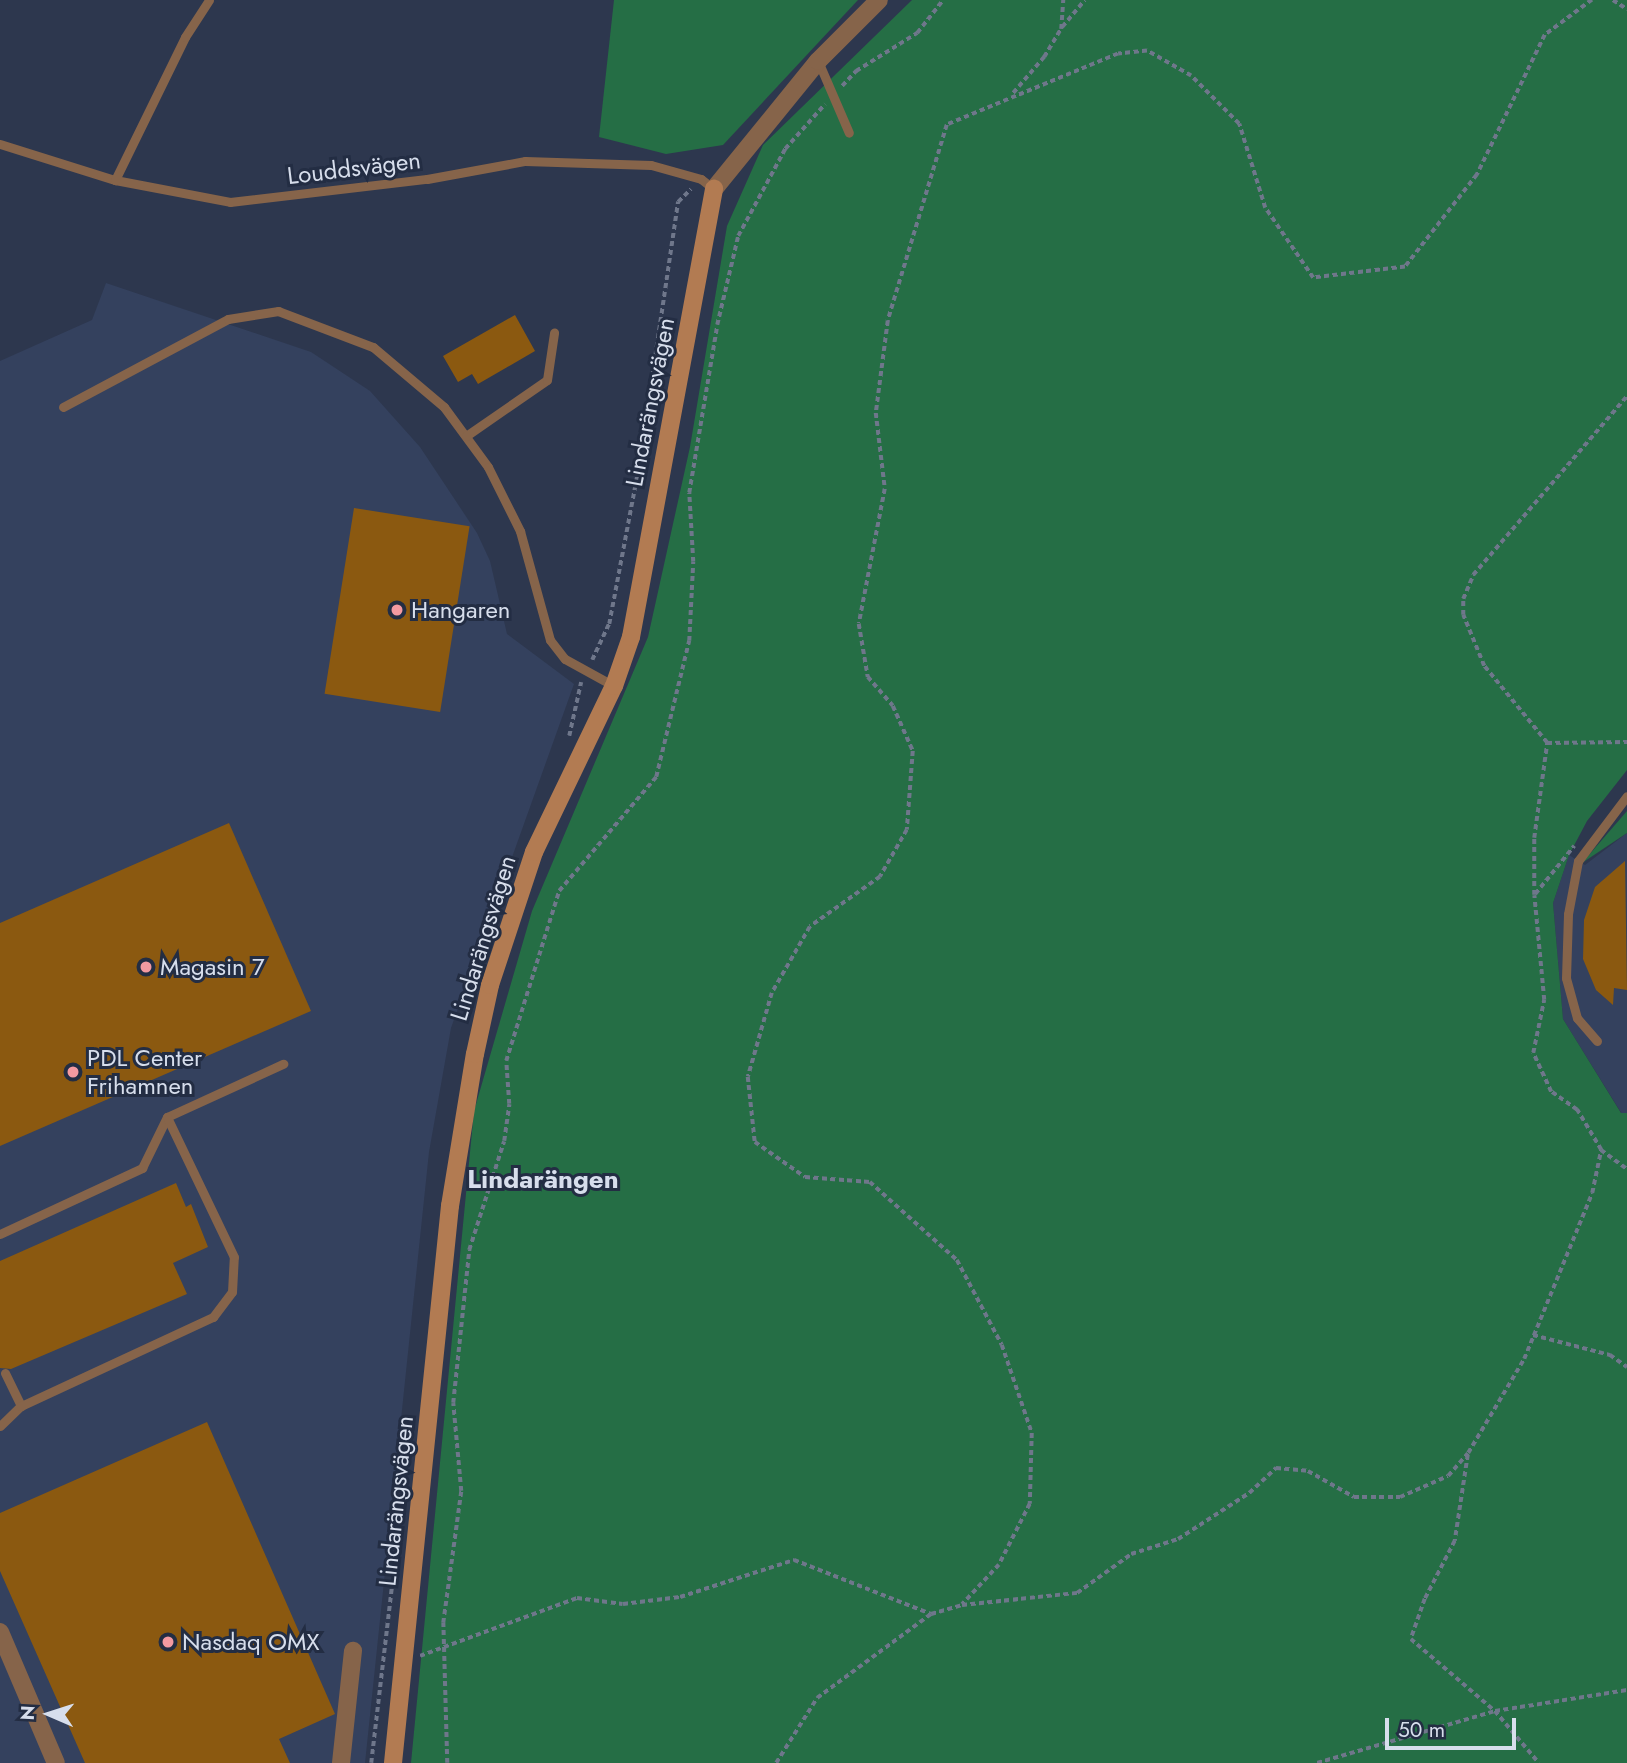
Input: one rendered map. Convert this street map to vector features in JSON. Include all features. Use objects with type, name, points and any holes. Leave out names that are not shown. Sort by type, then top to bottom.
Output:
[{"type":"street","name":"Lindarängsvägen","points":[[393,1763],[450,1206],[477,1043],[494,971],[534,852],[614,686],[631,637],[707,184],[818,61],[879,0]]},
{"type":"street","points":[[1,1634],[56,1763]]},
{"type":"street","points":[[341,1763],[353,1651]]},
{"type":"lane","points":[[115,180],[185,37],[209,0]]},
{"type":"lane","points":[[818,61],[849,133]]},
{"type":"lane","name":"Louddsvägen","points":[[0,144],[115,180],[230,202],[414,180],[525,161],[651,165],[707,184]]},
{"type":"lane","points":[[63,407],[228,318],[278,311],[373,347],[444,407],[488,467],[520,531],[550,640],[565,659],[614,686]]},
{"type":"lane","points":[[466,436],[547,380],[554,333]]},
{"type":"lane","points":[[1597,1041],[1577,1018],[1566,978],[1568,914],[1578,861],[1627,796]]},
{"type":"lane","points":[[0,1234],[142,1168],[167,1117],[283,1064]]},
{"type":"lane","points":[[0,1426],[21,1406],[213,1317],[232,1292],[234,1257],[167,1117]]},
{"type":"lane","points":[[5,1373],[21,1406]]},
{"type":"path","points":[[447,1763],[443,1623],[461,1491],[453,1403],[469,1250],[504,1141],[509,1104],[506,1061],[559,891],[656,777],[689,641],[693,562],[689,494],[717,325],[738,236],[785,149],[856,71],[917,33],[943,0]]},
{"type":"path","points":[[1061,29],[1063,0]]},
{"type":"path","points":[[1012,94],[1044,57],[1061,29],[1086,0]]},
{"type":"path","points":[[962,1605],[999,1565],[1030,1504],[1032,1433],[1002,1345],[957,1260],[870,1182],[805,1177],[755,1142],[748,1077],[772,993],[810,927],[880,877],[907,830],[914,751],[893,706],[868,677],[859,624],[885,489],[876,413],[888,321],[947,125],[1012,94],[1118,54],[1147,51],[1191,76],[1239,124],[1265,208],[1313,278],[1405,267],[1477,175],[1545,35],[1592,0]]},
{"type":"path","points":[[1613,0],[1627,9]]},
{"type":"path","name":"Lindarängsvägen","points":[[586,672],[609,624],[639,465],[678,202],[707,184]]},
{"type":"path","points":[[1627,396],[1490,555],[1463,598],[1463,615],[1485,666],[1547,743],[1534,838],[1534,895],[1544,1000],[1533,1053],[1551,1092],[1577,1110],[1601,1150],[1627,1169]]},
{"type":"path","points":[[1547,743],[1627,742]]},
{"type":"path","points":[[1534,895],[1568,848],[1600,832]]},
{"type":"path","points":[[776,1763],[817,1698],[931,1614],[962,1605],[1077,1593],[1131,1554],[1178,1539],[1249,1493],[1276,1468],[1308,1471],[1354,1497],[1400,1497],[1448,1476],[1468,1453],[1533,1335],[1592,1193],[1601,1150]]},
{"type":"path","points":[[1533,1335],[1610,1355],[1627,1367]]},
{"type":"path","points":[[1468,1453],[1455,1541],[1425,1599],[1411,1639],[1494,1711],[1539,1763]]},
{"type":"path","points":[[404,1660],[445,1648],[577,1598],[623,1604],[680,1597],[794,1560],[931,1614]]},
{"type":"path","points":[[1317,1763],[1494,1711],[1627,1690]]},
{"type":"shaded area","points":[[106,283],[311,352],[370,391],[420,447],[477,533],[490,561],[507,634],[574,684],[451,1028],[429,1152],[365,1763],[0,1763],[0,361],[92,320]]},
{"type":"shaded area","points":[[1627,833],[1627,1113],[1622,1114],[1563,1019],[1553,903],[1569,855],[1585,865]]},
{"type":"green space","points":[[614,0],[858,0],[723,145],[666,154],[599,137]]},
{"type":"green space","points":[[912,0],[1627,0],[1627,770],[1587,821],[1569,855],[1553,903],[1563,1019],[1621,1113],[1627,1113],[1627,1763],[411,1763],[474,1111],[532,911],[648,637],[690,447],[727,226],[763,145]]},
{"type":"green space","points":[[1627,811],[1627,833],[1582,863]]},
{"type":"building","points":[[515,315],[535,351],[478,384],[472,374],[458,382],[443,356]]},
{"type":"building","name":"Hangaren","points":[[354,508],[470,526],[440,712],[325,694]]},
{"type":"building","name":"Magasin 7","points":[[229,823],[311,1011],[0,1146],[0,923]]},
{"type":"building","points":[[1625,861],[1627,990],[1614,988],[1613,1005],[1596,990],[1583,959],[1584,920],[1595,887]]},
{"type":"building","points":[[176,1183],[186,1207],[191,1204],[208,1247],[173,1263],[187,1294],[11,1369],[0,1368],[0,1261]]},
{"type":"building","name":"Nasdaq OMX","points":[[207,1422],[335,1714],[279,1739],[290,1763],[85,1763],[0,1571],[0,1513]]},
{"type":"place","name":"Hangaren","points":[[397,610]]},
{"type":"place","name":"Magasin 7","points":[[146,967]]},
{"type":"place","name":"PDL Center Frihamnen","points":[[73,1072]]},
{"type":"place","name":"Nasdaq OMX","points":[[168,1642]]},
{"type":"district","name":"Lindarängen","points":[[543,1180]]}]
